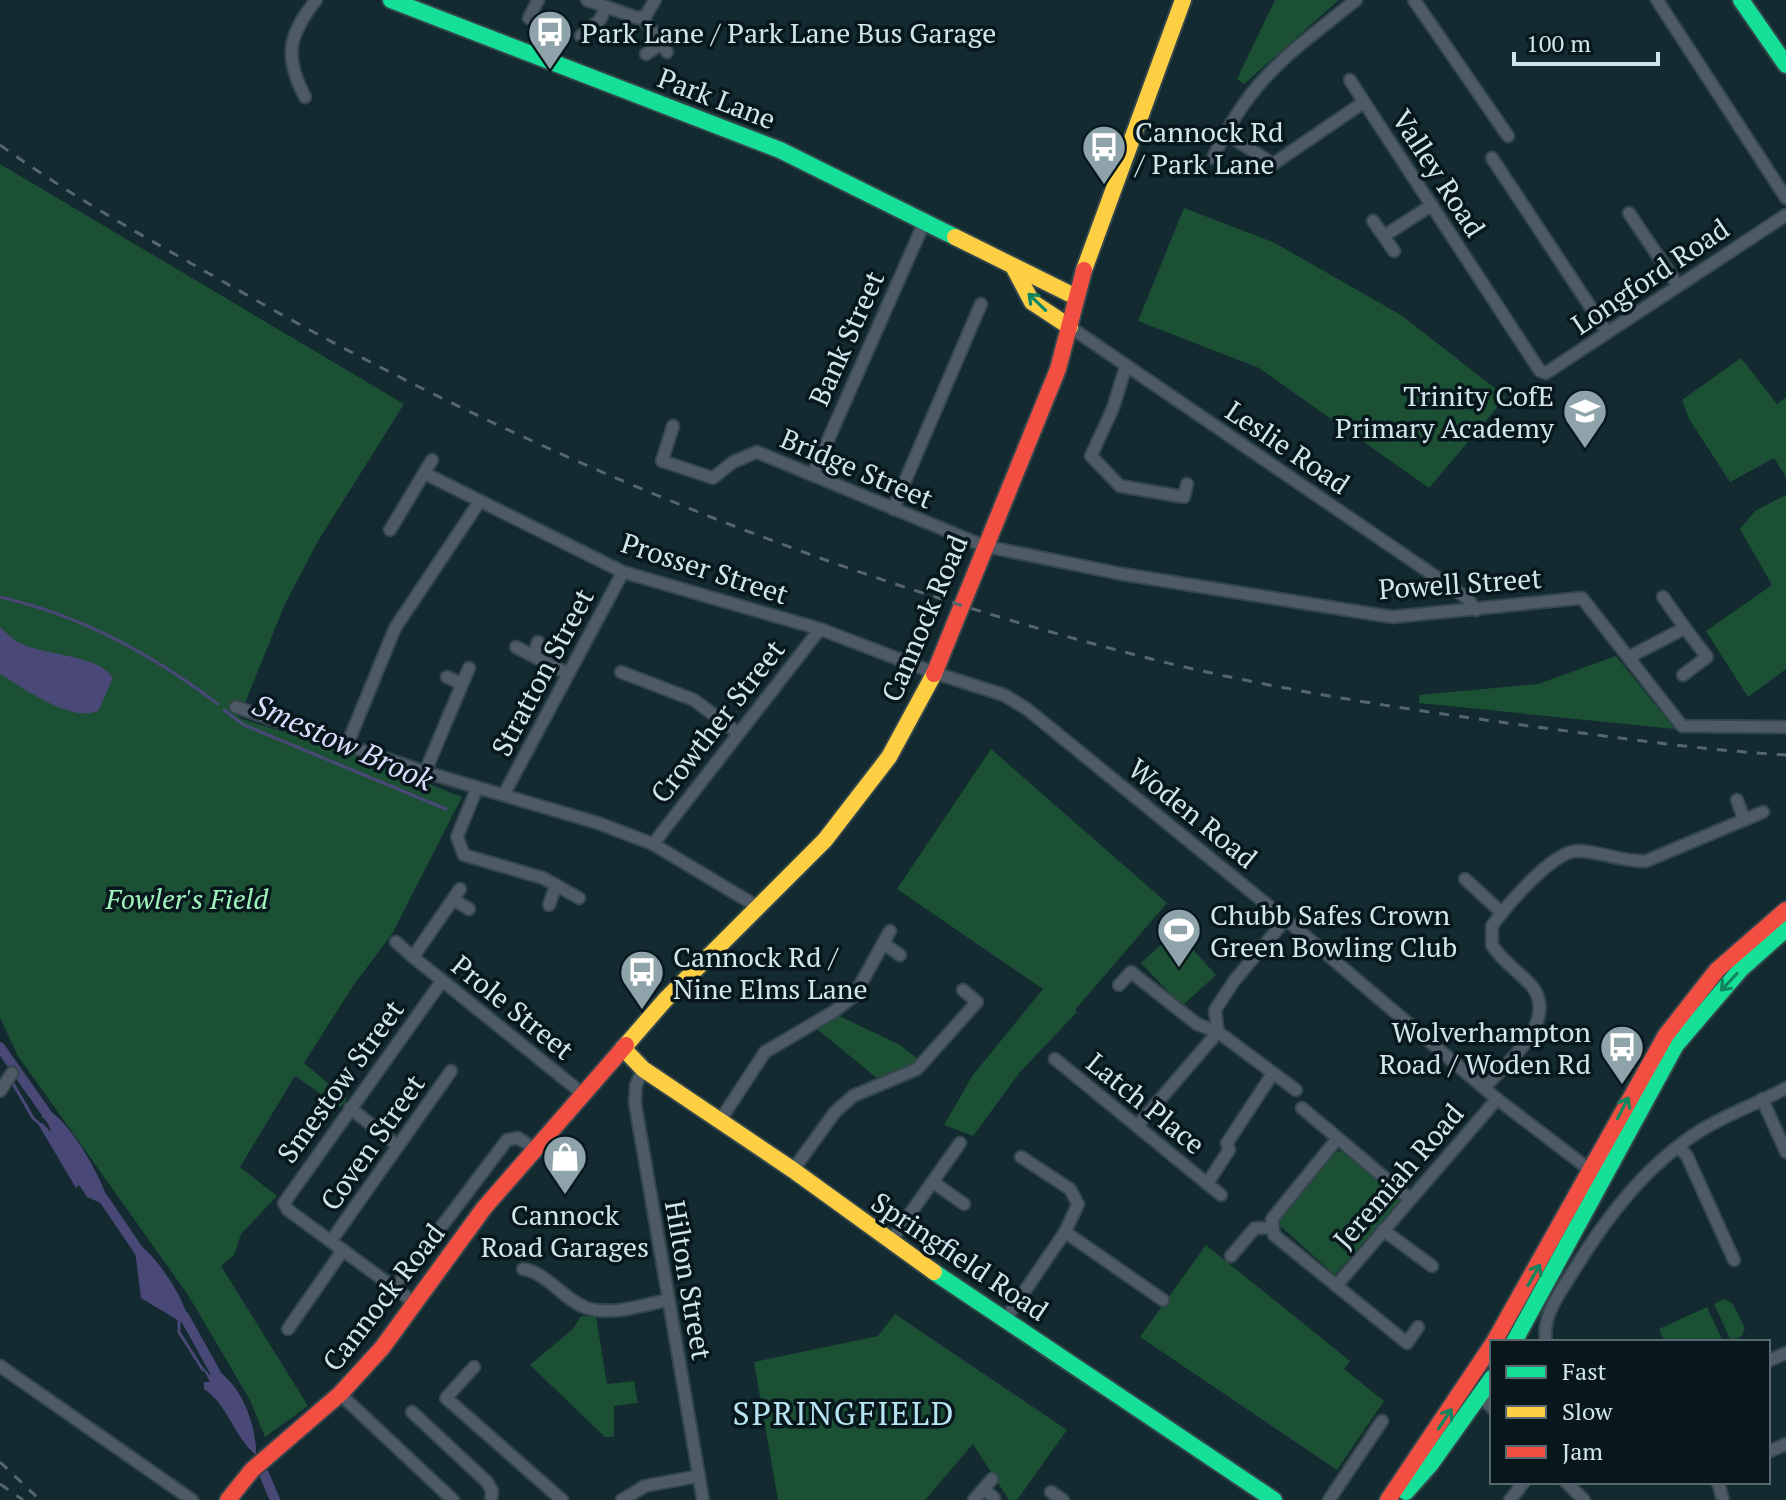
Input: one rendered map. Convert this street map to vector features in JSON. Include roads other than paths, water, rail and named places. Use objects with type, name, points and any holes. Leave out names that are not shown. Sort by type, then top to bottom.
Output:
[{"type":"main road","name":"Park Lane","points":[[391,0],[780,150],[1076,297]]},
{"type":"main road","name":"Cannock Road","points":[[228,1500],[252,1470],[340,1394],[382,1348],[484,1208],[623,1048],[825,840],[889,757],[935,673],[1058,369],[1091,244],[1183,0]]},
{"type":"main road","points":[[1741,0],[1786,65]]},
{"type":"main road","points":[[1014,268],[1032,302],[1070,327]]},
{"type":"main road","points":[[1495,1340],[1656,1046],[1701,986],[1737,948],[1786,910]]},
{"type":"main road","points":[[1515,1340],[1676,1045],[1741,969],[1786,929]]},
{"type":"main road","name":"Springfield Road","points":[[623,1048],[643,1069],[793,1170],[890,1242],[1274,1500]]},
{"type":"main road","points":[[1590,1170],[1603,1183]]},
{"type":"main road","points":[[1388,1500],[1479,1398],[1490,1355]]},
{"type":"main road","points":[[1399,1500],[1430,1465],[1490,1381]]},
{"type":"street","points":[[305,97],[293,65],[294,29],[316,0]]},
{"type":"street","points":[[529,18],[538,0]]},
{"type":"street","points":[[587,0],[643,18],[664,48],[646,54]]},
{"type":"street","points":[[643,18],[655,0]]},
{"type":"street","points":[[1213,158],[1257,83],[1356,0]]},
{"type":"street","points":[[1414,0],[1508,136]]},
{"type":"street","points":[[1657,0],[1786,198]]},
{"type":"street","points":[[587,35],[606,7]]},
{"type":"street","points":[[1350,80],[1364,102]]},
{"type":"street","name":"Valley Road","points":[[1225,133],[1273,164],[1364,102],[1540,371]]},
{"type":"street","points":[[1492,158],[1607,332]]},
{"type":"street","points":[[1384,236],[1432,205]]},
{"type":"street","points":[[1629,213],[1677,284]]},
{"type":"street","name":"Longford Road","points":[[1540,371],[1553,370],[1677,284],[1786,215]]},
{"type":"street","points":[[1373,221],[1394,251]]},
{"type":"street","name":"Bank Street","points":[[813,474],[924,223]]},
{"type":"street","points":[[893,509],[981,304]]},
{"type":"street","name":"Leslie Road","points":[[1070,327],[1467,598],[1476,610]]},
{"type":"street","points":[[1126,366],[1113,408],[1091,456],[1120,486],[1184,497],[1187,484]]},
{"type":"street","name":"Bridge Street","points":[[673,426],[662,461],[713,478],[733,462],[757,452],[984,546]]},
{"type":"street","points":[[390,530],[432,460]]},
{"type":"street","name":"Prosser Street","points":[[424,473],[623,572],[820,629],[935,673]]},
{"type":"street","points":[[347,745],[395,628],[480,501]]},
{"type":"street","name":"Powell Street","points":[[984,546],[1122,574],[1377,615],[1403,617],[1582,598],[1682,726],[1786,727]]},
{"type":"street","name":"Stratton Street","points":[[504,794],[623,572]]},
{"type":"street","points":[[1663,597],[1707,657],[1683,675]]},
{"type":"street","points":[[1629,657],[1685,628]]},
{"type":"street","name":"Crowther Street","points":[[653,844],[820,629]]},
{"type":"street","points":[[534,655],[538,642]]},
{"type":"street","points":[[516,647],[568,674]]},
{"type":"street","points":[[425,772],[469,668]]},
{"type":"street","points":[[621,672],[694,700],[738,733]]},
{"type":"street","name":"Woden Road","points":[[935,673],[1004,695],[1027,709],[1286,919],[1497,1099],[1590,1170]]},
{"type":"street","points":[[447,677],[462,684]]},
{"type":"street","points":[[236,707],[425,772],[504,794],[653,844],[758,907]]},
{"type":"street","points":[[477,788],[457,837],[464,855],[556,885],[579,898]]},
{"type":"street","points":[[1737,800],[1744,819]]},
{"type":"street","points":[[1484,1088],[1532,1034],[1539,1013],[1530,984],[1492,945],[1492,926],[1554,860],[1573,851],[1628,862],[1646,861],[1763,812]]},
{"type":"street","points":[[1465,879],[1502,913]]},
{"type":"street","points":[[549,905],[556,885]]},
{"type":"street","name":"Prole Street","points":[[413,957],[457,894],[469,909]]},
{"type":"street","points":[[1137,1126],[1218,1032],[1215,1010],[1234,981],[1286,919]]},
{"type":"street","points":[[719,1122],[765,1052],[854,996],[890,931]]},
{"type":"street","name":"Prole Street","points":[[396,942],[583,1094]]},
{"type":"street","points":[[883,943],[900,955]]},
{"type":"street","points":[[1119,985],[1131,972],[1197,1024],[1218,1032],[1296,1090]]},
{"type":"street","name":"Smestow Street","points":[[331,1241],[288,1210],[285,1198],[442,981]]},
{"type":"street","points":[[793,1170],[835,1112],[853,1096],[917,1069],[977,1002],[963,990]]},
{"type":"street","name":"Latch Place","points":[[1055,1059],[1221,1195]]},
{"type":"street","name":"Hilton Street","points":[[643,1069],[636,1085],[635,1103],[703,1500]]},
{"type":"street","name":"Coven Street","points":[[331,1241],[451,1071]]},
{"type":"street","points":[[0,1091],[12,1073]]},
{"type":"street","name":"Latch Place","points":[[1207,1184],[1229,1150],[1227,1143],[1273,1073]]},
{"type":"street","points":[[1546,1340],[1544,1326],[1552,1306],[1599,1230],[1630,1193],[1679,1147],[1701,1131],[1786,1088]]},
{"type":"street","name":"Jeremiah Road","points":[[1336,1286],[1497,1099]]},
{"type":"street","points":[[1762,1099],[1786,1152]]},
{"type":"street","points":[[350,1108],[398,1146]]},
{"type":"street","points":[[1302,1108],[1410,1199]]},
{"type":"street","name":"Cannock Road","points":[[395,1288],[507,1140],[518,1138],[535,1149]]},
{"type":"street","points":[[1337,1139],[1272,1219],[1274,1235],[1407,1343],[1418,1327]]},
{"type":"street","points":[[890,1242],[960,1143]]},
{"type":"street","points":[[1679,1147],[1687,1156],[1734,1260]]},
{"type":"street","points":[[1005,1320],[1077,1211],[1077,1198],[1070,1189],[1021,1157]]},
{"type":"street","points":[[933,1182],[964,1204]]},
{"type":"street","points":[[1231,1256],[1255,1228],[1271,1228]]},
{"type":"street","points":[[1383,1230],[1432,1266]]},
{"type":"street","points":[[1065,1232],[1163,1300]]},
{"type":"street","points":[[331,1241],[415,1303]]},
{"type":"street","points":[[288,1329],[343,1250]]},
{"type":"street","points":[[523,1269],[534,1271],[584,1307],[604,1312],[668,1300]]},
{"type":"street","points":[[0,1366],[192,1500]]},
{"type":"street","points":[[474,1367],[446,1398],[562,1500]]},
{"type":"street","points":[[340,1394],[453,1500]]},
{"type":"street","points":[[412,1412],[487,1482],[492,1491],[491,1500]]},
{"type":"street","points":[[1329,1500],[1382,1421]]},
{"type":"street","points":[[626,1499],[645,1486],[699,1476]]},
{"type":"street","points":[[974,1500],[988,1484],[994,1498]]},
{"type":"street","points":[[1510,1500],[1522,1484]]},
{"type":"street","points":[[1569,1484],[1584,1500]]},
{"type":"street","points":[[1051,1492],[1063,1500]]},
{"type":"waterway","name":"Smestow Brook","points":[[0,597],[59,615],[115,639],[168,669],[218,704]]},
{"type":"waterway","name":"Smestow Brook","points":[[224,710],[244,725],[446,809]]},
{"type":"waterway","points":[[0,1047],[52,1121]]},
{"type":"waterway","points":[[11,1080],[33,1118],[42,1126]]},
{"type":"waterway","points":[[103,1198],[141,1254]]},
{"type":"waterway","points":[[184,1316],[219,1379]]},
{"type":"waterway","points":[[179,1320],[179,1332],[203,1370]]},
{"type":"waterway","points":[[259,1462],[275,1500]]},
{"type":"railway","points":[[0,145],[177,256],[344,348],[452,403],[673,502],[900,585],[1015,622],[1132,654],[1280,687],[1529,726],[1689,747],[1786,755]]},
{"type":"railway","points":[[0,1462],[40,1500]]},
{"type":"railway","points":[[0,1484],[23,1500]]},
{"type":"place","name":"Park Lane / Park Lane Bus Garage","points":[[550,71]]},
{"type":"place","name":"Cannock Rd / Park Lane","points":[[1104,186]]},
{"type":"place","name":"Trinity CofE Primary Academy","points":[[1585,450]]},
{"type":"place","name":"Chubb Safes Crown Green Bowling Club","points":[[1179,969]]},
{"type":"place","name":"Cannock Rd / Nine Elms Lane","points":[[642,1011]]},
{"type":"place","name":"Wolverhampton Road / Woden Rd","points":[[1622,1086]]},
{"type":"place","name":"Cannock Road Garages","points":[[565,1196]]},
{"type":"district","name":"SPRINGFIELD","points":[[844,1413]]},
{"type":"park label","name":"Fowler's Field","points":[[187,898]]}]
